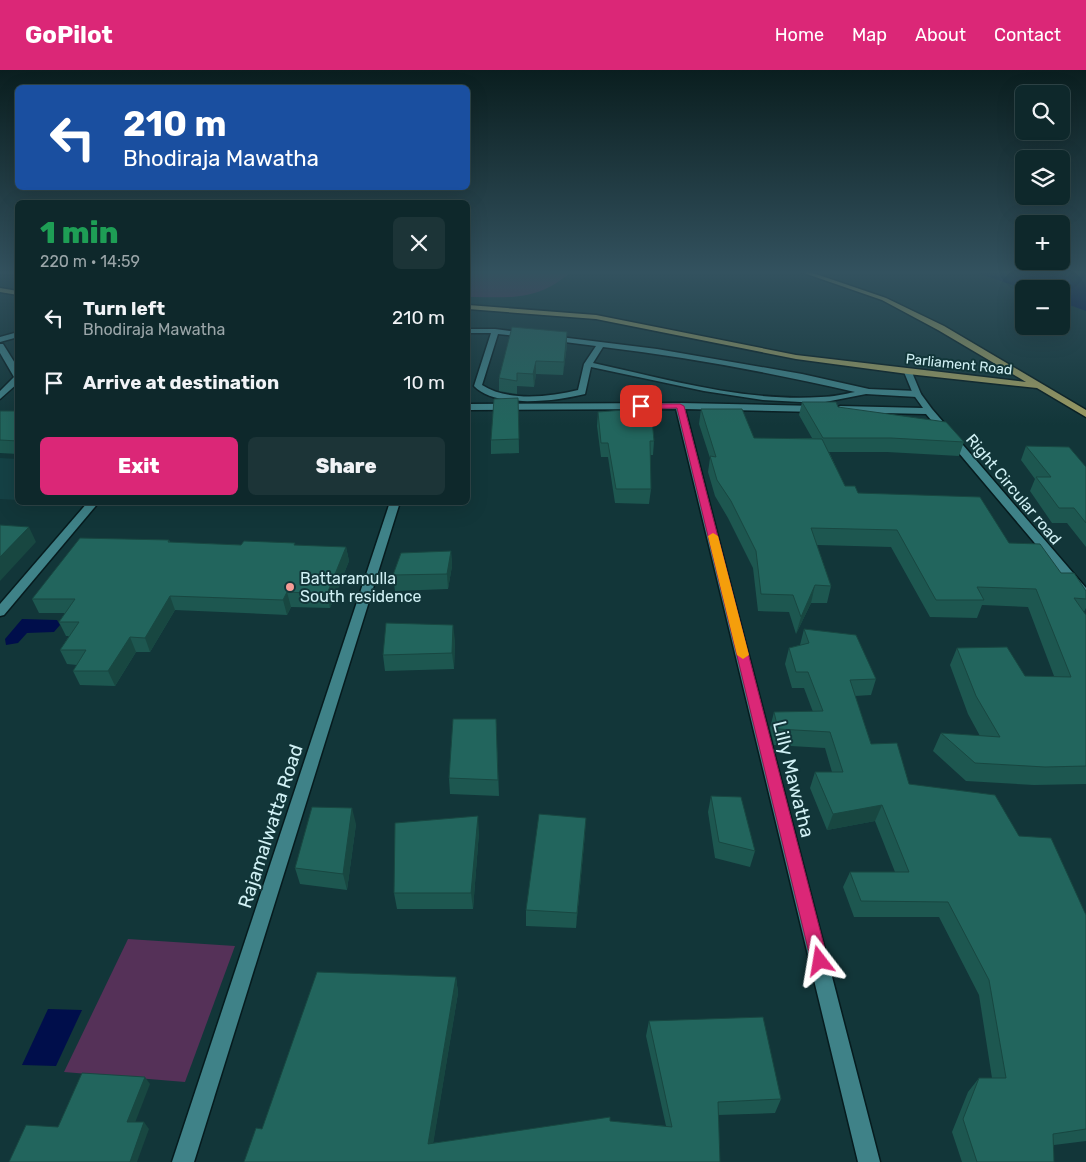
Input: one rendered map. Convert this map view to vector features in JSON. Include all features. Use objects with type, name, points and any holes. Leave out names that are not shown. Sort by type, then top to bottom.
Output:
[{"type":"main road","name":"Parliament Road","points":[[626,323],[796,357],[908,372],[1038,386],[1086,414]]},
{"type":"main road","points":[[930,323],[1038,386]]},
{"type":"street","points":[[470,331],[495,331],[534,335]]},
{"type":"street","points":[[495,331],[478,386],[484,391],[498,396],[566,397],[582,392],[588,364],[602,344]]},
{"type":"street","points":[[0,340],[15,335]]},
{"type":"street","points":[[544,336],[657,350],[869,392],[917,394]]},
{"type":"street","points":[[0,346],[15,372]]},
{"type":"street","points":[[588,364],[684,385],[773,398],[822,400],[869,392]]},
{"type":"street","name":"Right Circular road","points":[[908,372],[917,394],[929,411],[1086,596]]},
{"type":"street","points":[[0,396],[15,380]]},
{"type":"street","points":[[470,407],[680,406],[929,411]]},
{"type":"street","name":"Lilly Mawatha","points":[[680,406],[869,1162]]},
{"type":"street","points":[[0,612],[91,505]]},
{"type":"street","name":"Rajamalwatta Road","points":[[183,1162],[394,505]]},
{"type":"shaded area","points":[[0,458],[15,459],[15,500],[0,499]]},
{"type":"shaded area","points":[[22,619],[57,620],[60,625],[54,632],[27,633],[18,643],[6,645],[5,639]]},
{"type":"shaded area","points":[[128,939],[235,946],[185,1082],[64,1072]]},
{"type":"shaded area","points":[[48,1009],[82,1010],[56,1066],[22,1065]]},
{"type":"building","points":[[512,327],[567,332],[564,362],[536,361],[533,374],[517,373],[517,381],[499,378]]},
{"type":"building","points":[[518,398],[519,439],[491,440],[494,399]]},
{"type":"building","points":[[802,402],[836,402],[838,407],[946,422],[964,442],[891,438],[823,438]]},
{"type":"building","points":[[651,408],[654,441],[650,441],[651,489],[616,489],[608,443],[601,443],[598,412]]},
{"type":"building","points":[[701,409],[742,409],[754,438],[822,439],[845,486],[855,486],[858,493],[980,497],[1009,543],[1040,544],[1061,573],[1074,573],[1086,591],[1086,599],[1074,598],[1086,615],[1086,766],[1045,767],[975,763],[941,733],[1000,737],[976,696],[957,648],[1007,647],[1025,676],[1071,677],[1036,589],[977,587],[984,600],[936,600],[897,530],[811,528],[831,586],[815,585],[801,617],[793,595],[761,594],[756,551],[731,501],[717,480],[710,456],[716,457]]},
{"type":"building","points":[[0,411],[15,411],[15,441],[0,440]]},
{"type":"building","points":[[1026,446],[1069,447],[1086,467],[1086,523],[1074,508],[1059,508],[1036,477],[1051,477]]},
{"type":"building","points":[[0,525],[29,527],[0,557]]},
{"type":"building","points":[[80,538],[169,540],[168,542],[241,545],[244,541],[346,547],[327,594],[287,592],[283,600],[170,596],[145,638],[130,637],[108,671],[73,671],[86,650],[60,650],[79,622],[59,622],[75,599],[32,599]]},
{"type":"building","points":[[451,551],[447,574],[393,575],[401,553]]},
{"type":"building","points":[[386,623],[453,625],[452,653],[383,655]]},
{"type":"building","points":[[804,629],[856,635],[876,679],[850,680],[871,744],[897,743],[909,784],[995,795],[1019,836],[1051,838],[1086,915],[1086,1129],[1053,1134],[1054,1162],[977,1162],[963,1119],[979,1078],[1006,1078],[989,980],[948,902],[861,901],[850,872],[909,872],[882,805],[833,814],[815,772],[843,772],[830,732],[778,729],[774,712],[823,711],[808,672],[796,672],[789,648],[809,643]]},
{"type":"building","points":[[453,719],[496,719],[498,780],[449,778]]},
{"type":"building","points":[[711,796],[741,797],[755,851],[719,842]]},
{"type":"building","points":[[312,807],[352,808],[343,874],[295,868]]},
{"type":"building","points":[[539,814],[586,818],[577,913],[526,910]]},
{"type":"building","points":[[478,816],[471,893],[394,893],[395,823]]},
{"type":"building","points":[[317,972],[456,977],[428,1144],[610,1117],[610,1121],[672,1127],[649,1021],[763,1017],[781,1099],[718,1102],[720,1162],[244,1162],[256,1128],[262,1129]]},
{"type":"building","points":[[82,1073],[145,1077],[127,1122],[144,1122],[130,1162],[9,1162],[26,1125],[58,1127]]},
{"type":"slow traffic","points":[[713,536],[743,655]]},
{"type":"place","name":"Battaramulla South residence","points":[[290,587]]},
{"type":"route","points":[[641,406],[680,406],[820,961]]}]
